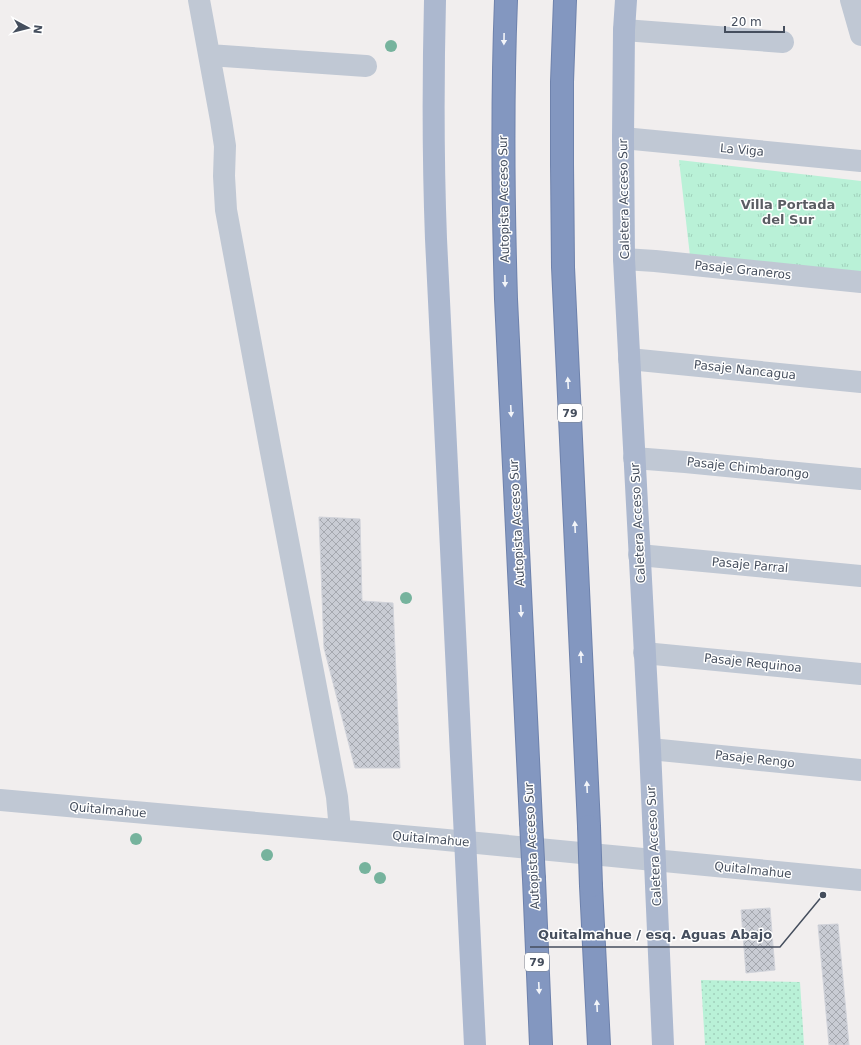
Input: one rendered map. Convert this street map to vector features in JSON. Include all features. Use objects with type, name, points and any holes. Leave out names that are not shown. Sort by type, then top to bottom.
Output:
[{"type":"highway","name":"Autopista Acceso Sur","points":[[506,0],[503,125],[506,298],[541,1045]]},
{"type":"highway","name":"79","points":[[564,0],[562,82],[563,267],[599,1045]]},
{"type":"main road","points":[[435,0],[433,164],[475,1045]]},
{"type":"main road","name":"Caletera Acceso Sur","points":[[626,0],[624,30],[623,138],[624,259],[650,749],[663,1045]]},
{"type":"street","points":[[199,0],[222,120],[225,146],[224,176],[226,210],[269,444],[337,797],[340,830]]},
{"type":"street","points":[[851,0],[861,35]]},
{"type":"street","points":[[624,30],[783,42]]},
{"type":"street","points":[[209,55],[366,66]]},
{"type":"street","name":"La Viga","points":[[623,138],[861,162]]},
{"type":"street","name":"Pasaje Graneros","points":[[624,259],[861,282]]},
{"type":"street","name":"Pasaje Nancagua","points":[[629,359],[861,382]]},
{"type":"street","name":"Pasaje Chimbarongo","points":[[634,458],[861,479]]},
{"type":"street","name":"Pasaje Parral","points":[[639,555],[861,576]]},
{"type":"street","name":"Pasaje Requinoa","points":[[644,653],[861,674]]},
{"type":"street","name":"Pasaje Rengo","points":[[650,749],[861,770]]},
{"type":"street","name":"Quitalmahue","points":[[0,800],[340,830],[861,880]]},
{"type":"green space","points":[[679,160],[861,181],[861,272],[690,256]]},
{"type":"green space","points":[[701,980],[800,982],[804,1045],[705,1045]]},
{"type":"building","points":[[319,517],[360,519],[362,601],[393,603],[400,768],[355,768],[324,648]]},
{"type":"building","points":[[770,908],[775,970],[746,973],[741,910]]},
{"type":"building","points":[[838,924],[849,1045],[829,1045],[818,925]]},
{"type":"place","name":"Quitalmahue / esq. Aguas Abajo","points":[[823,895]]},
{"type":"district","name":"Villa Portada del Sur","points":[[788,212]]}]
